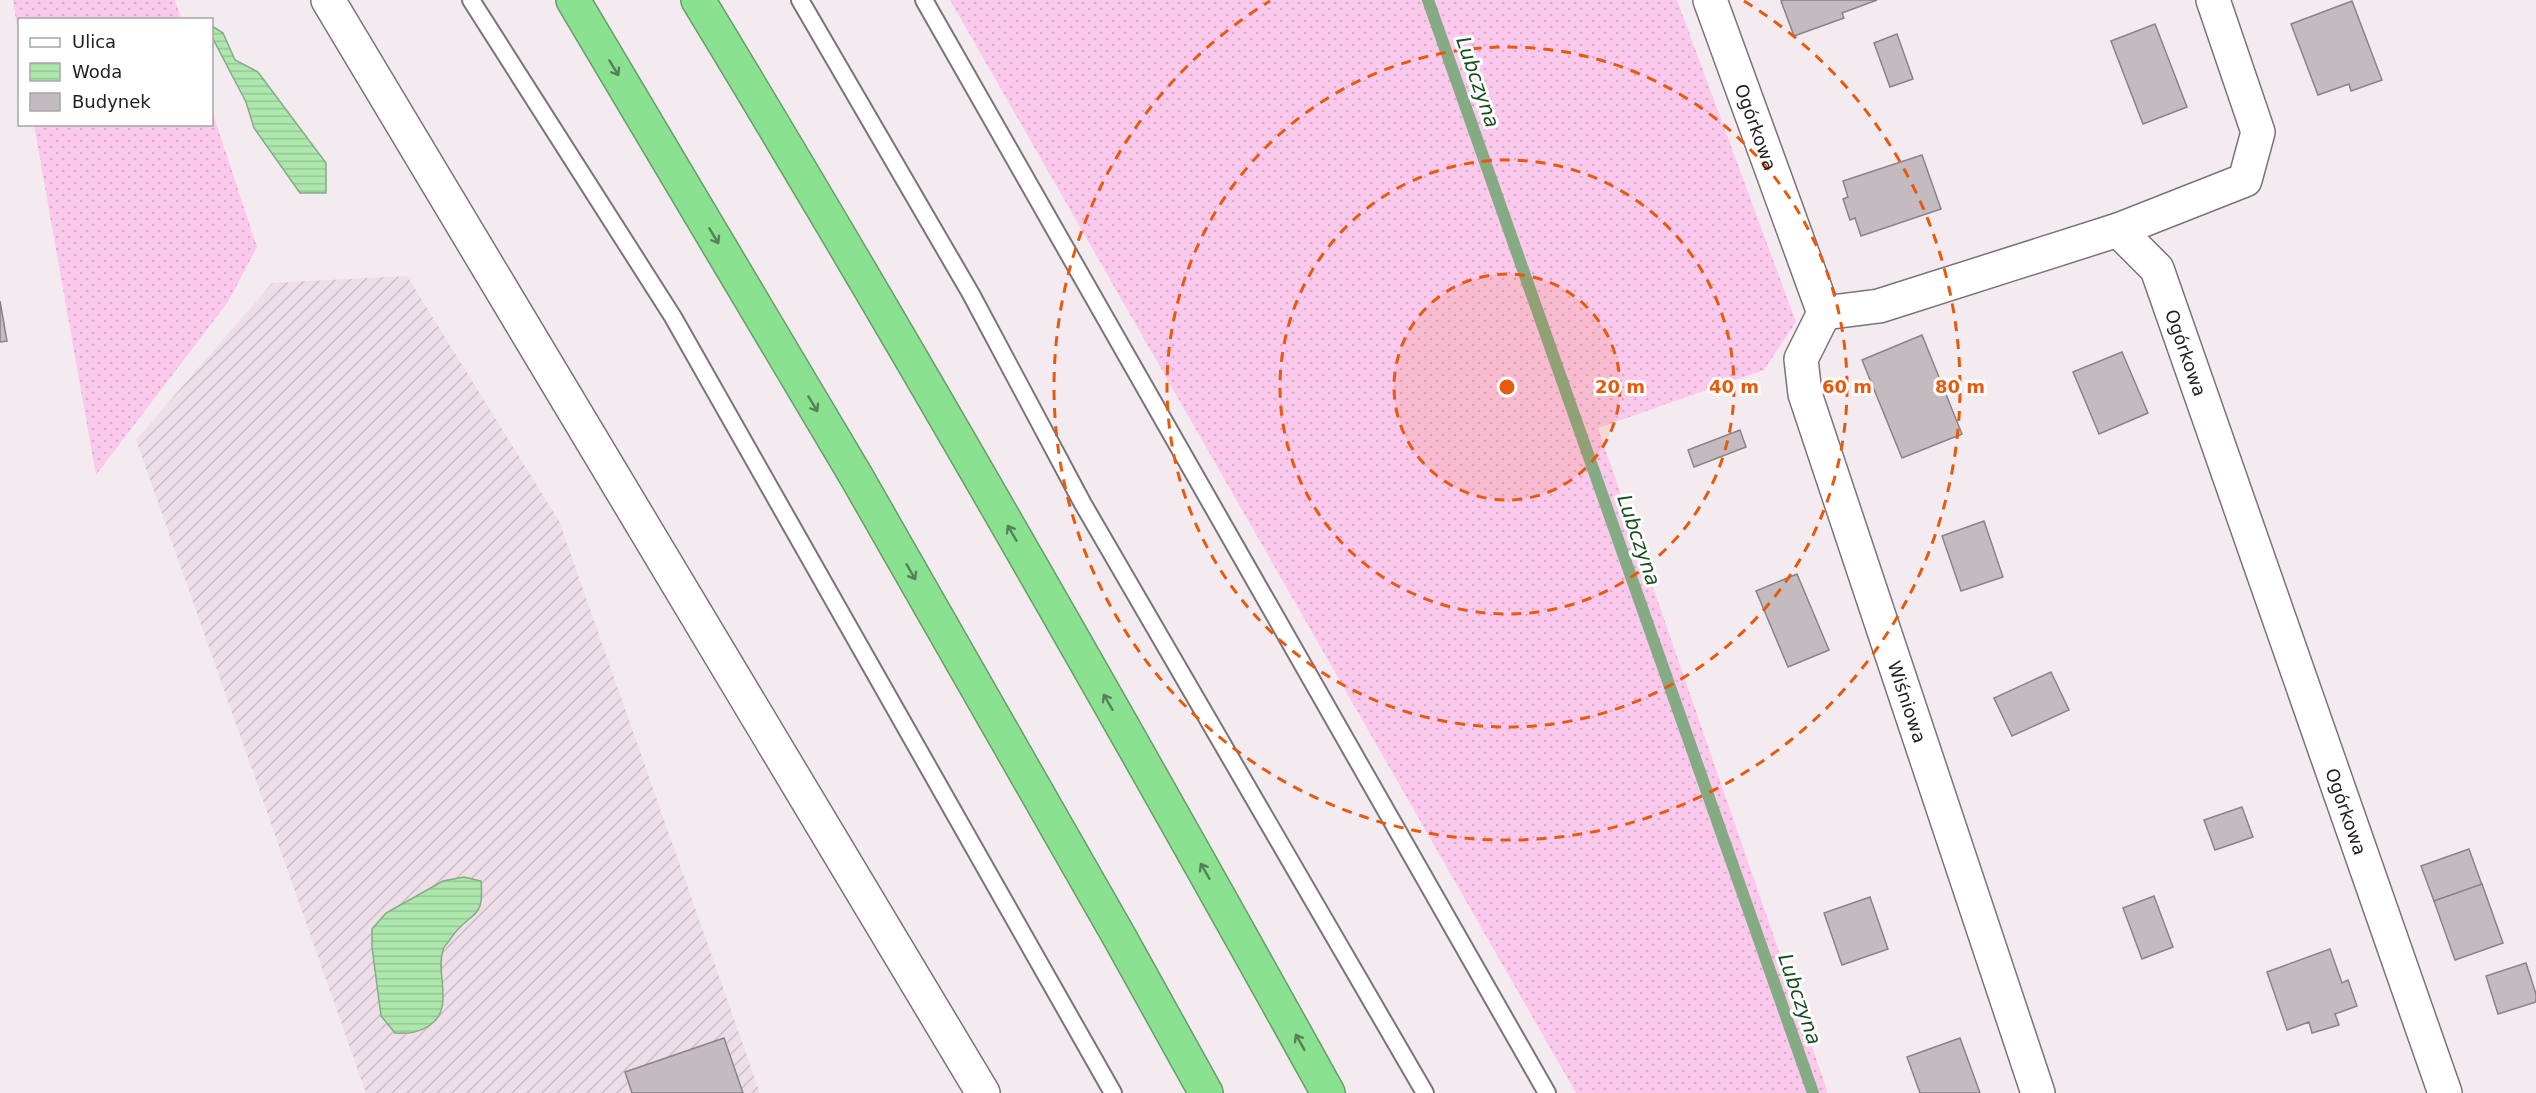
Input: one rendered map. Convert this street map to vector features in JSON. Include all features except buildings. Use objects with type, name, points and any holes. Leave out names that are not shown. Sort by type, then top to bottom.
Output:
[{"type":"highway","points":[[573,0],[856,476],[1206,1093]]},
{"type":"highway","points":[[698,0],[948,422],[1216,890],[1328,1093]]},
{"type":"street","points":[[328,0],[983,1093]]},
{"type":"street","name":"Ogórkowa","points":[[1710,0],[1824,313]]},
{"type":"street","points":[[1824,313],[1879,306],[2118,230],[2245,180],[2258,132],[2213,0]]},
{"type":"street","name":"Ogórkowa","points":[[2118,230],[2157,269],[2445,1093]]},
{"type":"street","name":"Wiśniowa","points":[[1824,313],[1801,359],[1804,394],[2038,1093]]},
{"type":"lane","points":[[471,0],[673,317],[1113,1093]]},
{"type":"lane","points":[[580,0],[592,31]]},
{"type":"lane","points":[[800,0],[971,294],[1083,504],[1425,1093]]},
{"type":"lane","points":[[924,0],[1547,1093]]},
{"type":"shaded area","points":[[13,0],[175,0],[181,18],[18,18],[18,32]]},
{"type":"shaded area","points":[[950,0],[1677,0],[1796,322],[1764,370],[1598,428],[1828,1093],[1576,1093]]},
{"type":"shaded area","points":[[213,114],[257,247],[228,302],[96,475],[34,126],[213,126]]},
{"type":"shaded area","points":[[407,276],[559,521],[760,1093],[366,1093],[136,440],[272,283]]},
{"type":"water","points":[[213,27],[223,33],[235,60],[258,72],[326,163],[326,193],[300,193],[254,128],[246,102],[213,39]]},
{"type":"water","points":[[464,877],[481,881],[481,903],[475,914],[458,929],[444,948],[441,959],[443,1000],[441,1009],[437,1018],[426,1028],[413,1032],[395,1033],[381,1016],[372,947],[372,929],[386,913],[443,881]]},
{"type":"waterway","name":"Lubczyna","points":[[1428,0],[1813,1093]]}]
